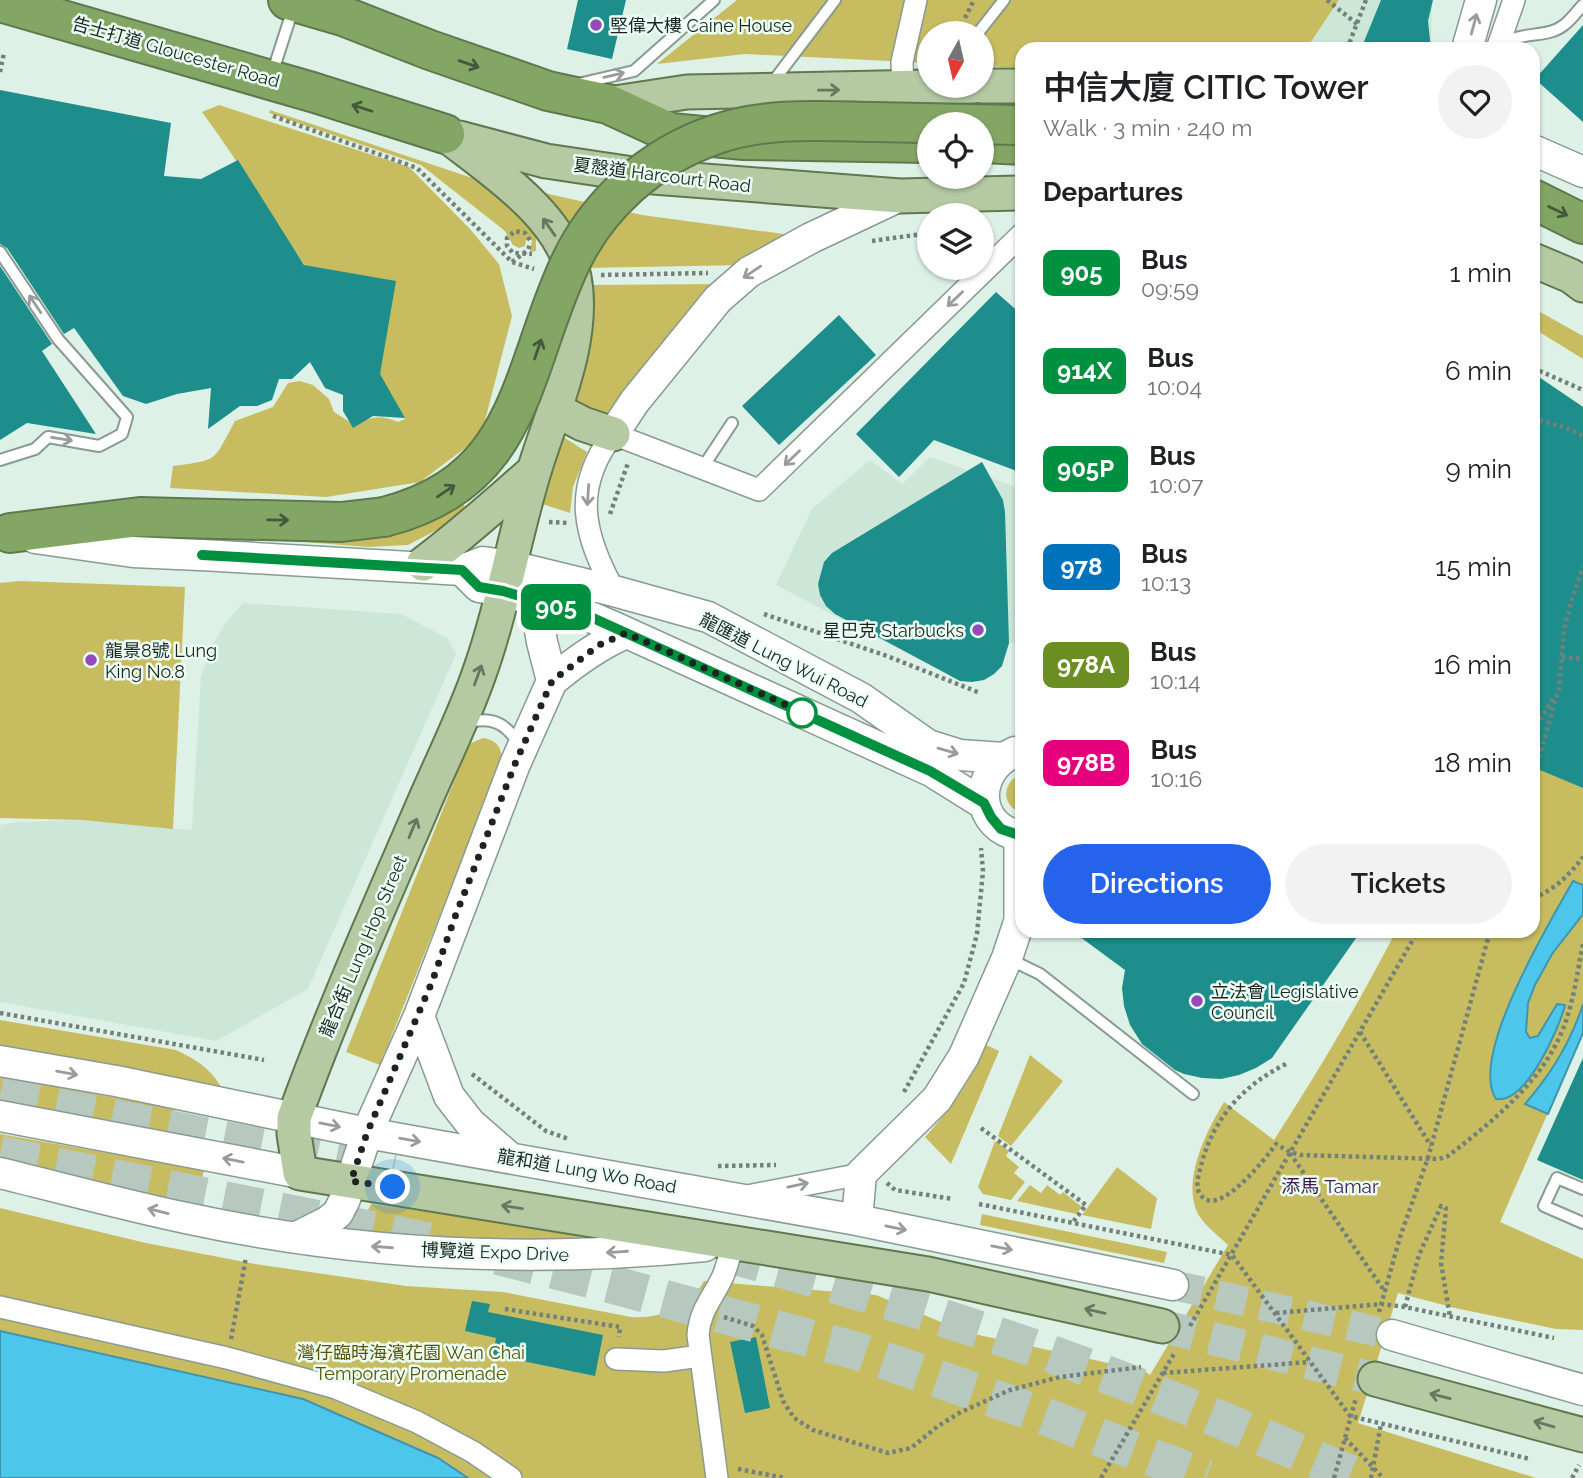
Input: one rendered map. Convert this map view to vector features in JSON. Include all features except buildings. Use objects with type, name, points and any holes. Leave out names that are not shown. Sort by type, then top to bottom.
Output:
[{"type":"highway","name":"告士打道 Gloucester Road","points":[[0,2],[268,97],[312,92]]},
{"type":"highway","points":[[310,4],[417,46],[548,91],[608,104],[671,133],[801,142],[917,143]]},
{"type":"highway","name":"夏慤道 Harcourt Road","points":[[312,92],[445,134]]},
{"type":"highway","points":[[3,534],[140,517],[341,522],[384,517],[421,506],[464,479],[492,450],[519,404],[559,288],[578,247],[589,229],[616,197],[640,175],[666,157],[719,133],[781,122],[1015,125]]},
{"type":"highway","points":[[994,144],[1015,145]]},
{"type":"highway","points":[[1540,202],[1583,224]]},
{"type":"main road","points":[[1469,42],[1481,0]]},
{"type":"main road","points":[[994,86],[1015,86]]},
{"type":"main road","points":[[608,104],[687,92],[917,88]]},
{"type":"main road","name":"夏慤道 Harcourt Road","points":[[445,134],[546,161],[653,177],[900,196],[1015,193]]},
{"type":"main road","name":"龍合街 Lung Hop Street","points":[[300,1173],[293,1133],[294,1118],[342,991],[520,582],[534,471],[554,409],[576,324],[577,303],[573,275],[550,228],[525,196],[445,134]]},
{"type":"main road","points":[[1540,150],[1583,172]]},
{"type":"main road","points":[[554,409],[583,424],[624,438],[635,401],[718,299],[749,272],[811,238],[900,196]]},
{"type":"main road","points":[[1540,263],[1571,276],[1583,285]]},
{"type":"main road","points":[[423,564],[534,471]]},
{"type":"main road","points":[[3,534],[133,552],[363,564]]},
{"type":"main road","points":[[202,555],[462,570]]},
{"type":"main road","points":[[423,564],[462,570]]},
{"type":"main road","name":"龍匯道 Lung Wui Road","points":[[462,570],[479,587],[520,582],[572,583],[614,591],[708,617],[861,698],[928,745],[960,755],[1012,755]]},
{"type":"main road","points":[[520,582],[552,681]]},
{"type":"main road","name":"龍匯道 Lung Wui Road","points":[[520,582],[593,618],[930,771],[984,803]]},
{"type":"main road","points":[[297,1237],[338,1213],[367,1133],[419,1016],[522,749],[552,681],[599,645],[626,633]]},
{"type":"main road","name":"龍匯道 Lung Wui Road","points":[[1012,755],[986,778],[984,803],[995,823],[1015,834]]},
{"type":"main road","points":[[857,1220],[865,1170],[937,1099],[964,1056],[1015,935]]},
{"type":"main road","points":[[419,1016],[449,1096],[470,1123],[509,1157]]},
{"type":"main road","name":"龍和道 Lung Wo Road","points":[[0,1061],[367,1133],[857,1220],[1173,1285]]},
{"type":"main road","points":[[0,1116],[300,1173],[928,1274],[1174,1337]]},
{"type":"main road","name":"博覽道 Expo Drive","points":[[0,1173],[187,1219],[356,1245],[512,1256],[573,1255],[734,1243]]},
{"type":"main road","points":[[1392,1335],[1583,1390]]},
{"type":"main road","points":[[1375,1379],[1581,1450]]},
{"type":"street","points":[[903,88],[902,62],[916,0]]},
{"type":"street","points":[[1499,42],[1514,0]]},
{"type":"street","points":[[614,591],[598,561],[586,523],[587,488],[598,454],[624,438],[759,490],[1015,241]]},
{"type":"street","points":[[735,1198],[865,1170]]},
{"type":"street","points":[[716,1471],[698,1335],[703,1311],[722,1278],[734,1243]]},
{"type":"street","points":[[0,1307],[227,1358],[336,1388],[417,1422],[473,1452],[511,1478]]},
{"type":"street","points":[[616,1359],[664,1361],[700,1356]]},
{"type":"lane","points":[[548,91],[634,71],[714,0]]},
{"type":"lane","points":[[766,91],[835,0]]},
{"type":"lane","points":[[987,21],[1004,0]]},
{"type":"lane","points":[[268,97],[282,47],[310,4]]},
{"type":"lane","points":[[1506,42],[1519,36],[1552,32],[1564,26],[1583,5]]},
{"type":"lane","points":[[1564,26],[1574,36]]},
{"type":"lane","points":[[0,253],[58,339],[127,417],[122,433],[99,446],[48,437],[35,449],[0,460]]},
{"type":"lane","points":[[703,467],[732,423]]},
{"type":"lane","points":[[458,724],[480,719],[498,722],[513,734],[522,749]]},
{"type":"lane","points":[[1017,938],[1040,974],[1062,994],[1193,1094]]},
{"type":"lane","points":[[1583,1189],[1557,1178],[1544,1206],[1583,1223]]},
{"type":"path","points":[[1327,0],[1357,24]]},
{"type":"path","points":[[1350,42],[1367,0]]},
{"type":"path","points":[[0,72],[5,53]]},
{"type":"path","points":[[268,97],[417,168],[512,262],[528,250],[530,240],[525,233],[515,231],[507,238],[507,246],[513,253],[532,254]]},
{"type":"path","points":[[865,242],[917,234]]},
{"type":"path","points":[[573,275],[749,272]]},
{"type":"path","points":[[1540,371],[1583,390]]},
{"type":"path","points":[[1540,420],[1583,435]]},
{"type":"path","points":[[608,520],[624,438]]},
{"type":"path","points":[[1540,754],[1559,688],[1564,631],[1583,567]]},
{"type":"path","name":"龍匯道 Lung Wui Road","points":[[759,612],[887,656],[980,692]]},
{"type":"path","points":[[1562,657],[1582,660]]},
{"type":"path","points":[[1540,720],[1559,688]]},
{"type":"path","points":[[899,1100],[964,983],[977,934],[983,871],[981,848]]},
{"type":"path","points":[[1540,894],[1556,886],[1583,858]]},
{"type":"path","points":[[1101,1478],[1163,1373],[1174,1337],[1232,1255],[1414,938]]},
{"type":"path","points":[[1389,1276],[1400,1237],[1429,1158],[1488,938]]},
{"type":"path","points":[[1286,1064],[1250,1086],[1222,1116],[1204,1154],[1197,1186],[1200,1195],[1208,1200],[1216,1201],[1252,1174],[1276,1144],[1300,1155],[1439,1159],[1448,1156],[1529,1084],[1543,1067],[1564,1028],[1576,985],[1583,944]]},
{"type":"path","points":[[0,1013],[264,1060]]},
{"type":"path","points":[[1360,1032],[1432,1147]]},
{"type":"path","name":"龍和道 Lung Wo Road","points":[[472,1074],[546,1131],[580,1143]]},
{"type":"path","points":[[981,1128],[1086,1205],[1073,1222]]},
{"type":"path","points":[[1290,1152],[1385,1292]]},
{"type":"path","points":[[715,1166],[783,1165]]},
{"type":"path","points":[[865,1170],[895,1190],[953,1199]]},
{"type":"path","points":[[979,1204],[1232,1255],[1350,1416],[1530,1458]]},
{"type":"path","points":[[1405,1307],[1419,1255],[1441,1206],[1446,1208],[1441,1263],[1450,1317]]},
{"type":"path","points":[[227,1358],[246,1257]]},
{"type":"path","points":[[1275,1313],[1381,1304],[1554,1338]]},
{"type":"path","points":[[505,1309],[620,1327],[616,1359]]},
{"type":"path","points":[[703,1311],[758,1329],[783,1401],[794,1418],[803,1425],[878,1452],[888,1453],[911,1448],[961,1412],[1010,1390],[1060,1377],[1141,1367]]},
{"type":"path","points":[[1163,1373],[1311,1362]]},
{"type":"path","points":[[1371,1478],[1381,1424]]},
{"type":"path","points":[[1345,1438],[1383,1478]]},
{"type":"path","points":[[1572,1478],[1581,1450]]},
{"type":"path","points":[[716,1471],[785,1478]]},
{"type":"shaded area","points":[[1339,0],[1432,0],[1431,42],[1311,42]]},
{"type":"shaded area","points":[[930,457],[1015,487],[1015,643],[1009,643],[1002,666],[984,680],[960,681],[776,585],[812,509],[870,460],[902,484]]},
{"type":"shaded area","points":[[243,603],[401,614],[447,638],[456,654],[308,989],[216,1041],[0,1002],[0,825],[82,820],[192,830],[201,676],[212,646],[226,622]]},
{"type":"green space","points":[[737,0],[1339,0],[1311,42],[1015,42],[1015,68],[994,67],[994,21],[917,21],[917,62],[745,54],[657,64]]},
{"type":"green space","points":[[219,105],[409,167],[470,229],[499,264],[512,316],[481,436],[420,482],[326,497],[170,488],[173,466],[207,460],[213,456],[235,421],[273,407],[288,383],[300,381],[313,385],[329,399],[334,412],[356,426],[376,417],[398,422],[405,419],[370,361],[202,112]]},
{"type":"green space","points":[[270,110],[490,184],[536,224],[536,251],[530,252],[532,240],[526,240],[525,246],[519,248],[513,245],[505,231],[421,165],[269,113]]},
{"type":"green space","points":[[540,192],[642,215],[791,235],[745,265],[583,268]]},
{"type":"green space","points":[[717,284],[618,407],[593,419],[575,412],[567,393],[589,285]]},
{"type":"green space","points":[[1540,312],[1583,336],[1583,359],[1540,332]]},
{"type":"green space","name":"灣仔臨時海濱花園 Wan Chai Temporary Promenade","points":[[1540,378],[1583,407],[1583,1033],[1500,1222],[1583,1259],[1583,1330],[1556,1329],[1398,1293],[1358,1423],[1536,1478],[468,1478],[438,1458],[303,1399],[0,1331],[0,1208],[146,1243],[255,1264],[406,1286],[503,1292],[631,1317],[653,1316],[673,1310],[690,1298],[704,1281],[876,1295],[965,1332],[1145,1371],[1150,1375],[1228,1245],[1198,1214],[1194,1201],[1194,1171],[1210,1127],[1224,1102],[1274,1140],[1368,984],[1392,938],[1540,938]]},
{"type":"green space","points":[[557,433],[587,452],[573,487],[570,513],[536,502]]},
{"type":"green space","points":[[459,497],[469,513],[408,545],[368,547],[192,533]]},
{"type":"green space","name":"龍景8號 Lung King No.8","points":[[20,581],[185,587],[173,829],[82,820],[0,818],[0,583]]},
{"type":"green space","points":[[483,738],[498,746],[501,762],[380,1065],[346,1052],[467,749],[471,743]]},
{"type":"green space","points":[[1015,777],[1015,810],[1007,799],[1010,782]]},
{"type":"green space","points":[[0,1020],[176,1050],[203,1066],[223,1090],[0,1045]]},
{"type":"green space","points":[[986,1045],[999,1051],[951,1164],[925,1137],[960,1094]]},
{"type":"green space","points":[[1030,1055],[1063,1081],[1011,1146],[998,1136]]},
{"type":"green space","points":[[0,1076],[175,1109],[168,1141],[0,1106]]},
{"type":"green space","points":[[0,1134],[204,1170],[196,1206],[0,1161]]},
{"type":"green space","points":[[995,1141],[1009,1151],[1006,1156],[1019,1167],[1014,1173],[1025,1182],[1011,1200],[983,1194],[978,1187]]},
{"type":"green space","points":[[1117,1167],[1157,1198],[1151,1229],[1082,1215]]},
{"type":"green space","points":[[1030,1185],[1041,1193],[1047,1185],[1060,1195],[1063,1192],[1082,1207],[1076,1214],[1017,1201]]},
{"type":"green space","points":[[371,1204],[574,1232],[580,1239],[574,1245],[357,1233]]},
{"type":"green space","points":[[982,1214],[1167,1252],[1164,1263],[980,1225]]},
{"type":"water","points":[[1573,881],[1583,885],[1583,914],[1552,954],[1535,985],[1528,1003],[1526,1032],[1530,1038],[1538,1036],[1557,1004],[1565,1005],[1562,1016],[1540,1063],[1529,1078],[1519,1090],[1507,1097],[1496,1099],[1490,1079],[1493,1053],[1502,1022],[1531,957]]},
{"type":"water","points":[[1583,1004],[1583,1033],[1548,1114],[1525,1104],[1560,1057]]},
{"type":"water","points":[[0,1331],[303,1399],[438,1458],[468,1478],[0,1478]]},
{"type":"tunnel","points":[[0,1096],[393,1173]]},
{"type":"tunnel","points":[[0,1155],[442,1244]]},
{"type":"tunnel","points":[[724,1253],[879,1298],[1034,1348],[1157,1394],[1360,1478]]},
{"type":"tunnel","points":[[498,1256],[857,1351],[1028,1410],[1206,1478]]},
{"type":"tunnel","points":[[1173,1285],[1392,1335]]},
{"type":"tunnel","points":[[1162,1326],[1375,1379]]},
{"type":"bus line","name":"905","points":[[363,564],[202,555],[462,570],[479,587],[503,591],[593,618],[930,771],[984,803],[995,823],[1001,829],[1015,835]]},
{"type":"place","name":"堅偉大樓 Caine House","points":[[596,25]]},
{"type":"place","name":"星巴克 Starbucks","points":[[978,630]]},
{"type":"place","name":"龍景8號 Lung King No.8","points":[[91,660]]},
{"type":"place","name":"立法會 Legislative Council","points":[[1197,1001]]},
{"type":"district","name":"添馬 Tamar","points":[[1330,1186]]},
{"type":"route","points":[[393,1187],[351,1181],[367,1133],[419,1016],[515,764],[552,681],[582,656],[626,633],[802,713]]}]
